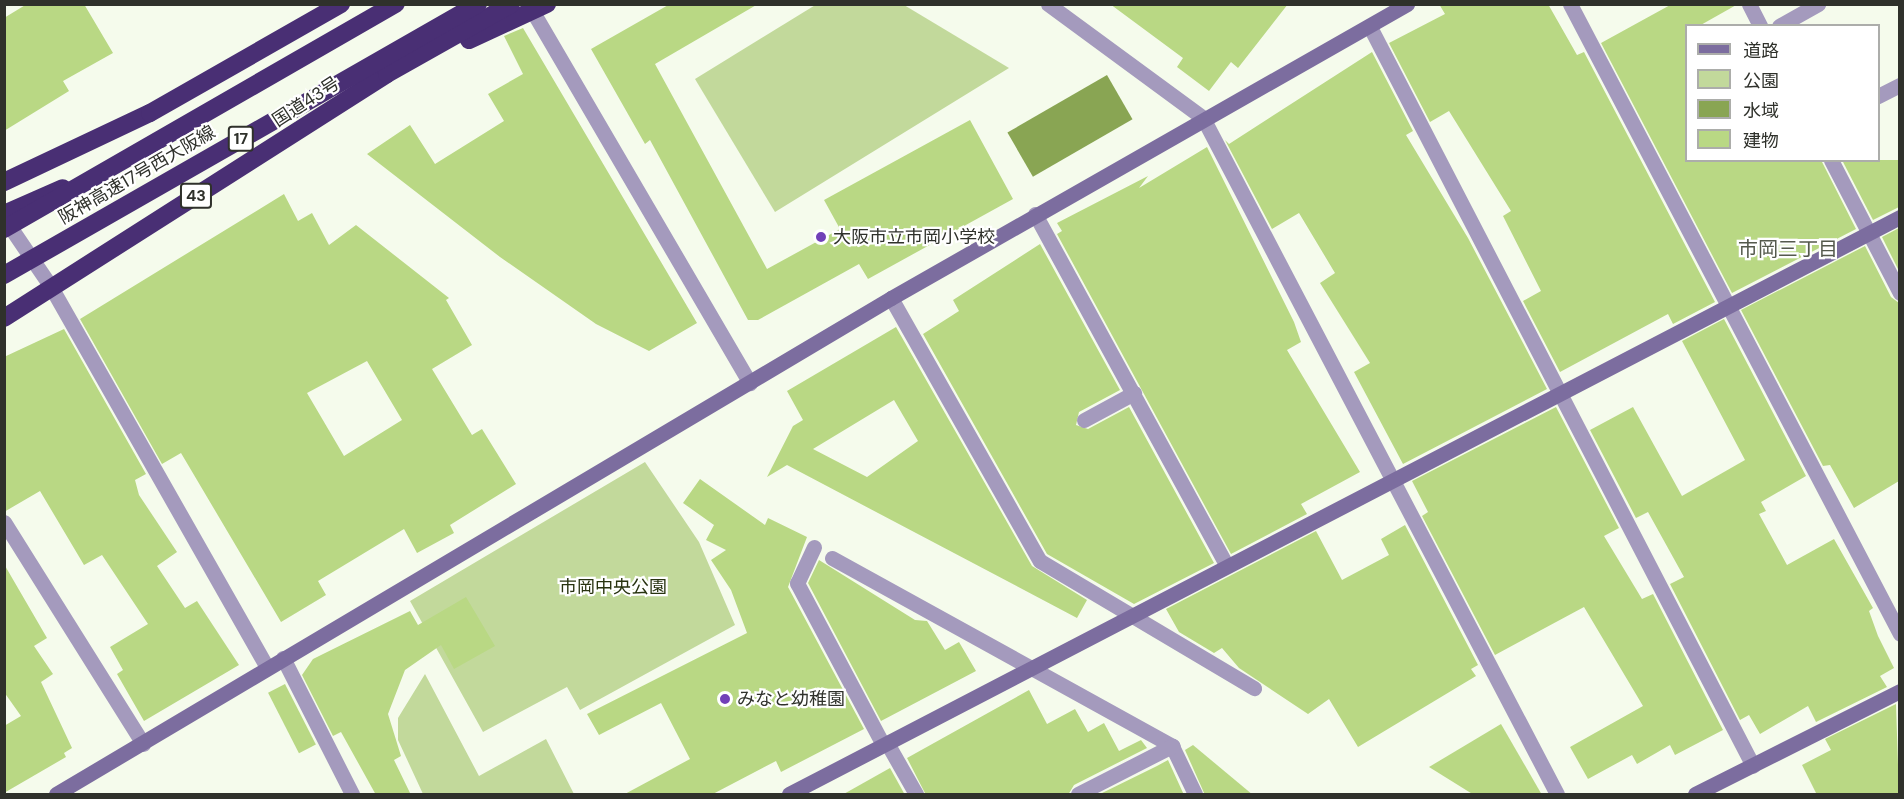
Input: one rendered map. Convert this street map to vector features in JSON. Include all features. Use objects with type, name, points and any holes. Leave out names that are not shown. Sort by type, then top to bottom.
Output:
[{"type":"highway","points":[[4,182],[150,113],[341,4]]},
{"type":"highway","name":"阪神高速17号西大阪線","points":[[4,228],[396,4]]},
{"type":"highway","name":"阪神高速17号西大阪線","points":[[4,275],[478,4]]},
{"type":"highway","name":"国道43号","points":[[4,318],[387,74],[511,4]]},
{"type":"highway","name":"43","points":[[387,74],[540,8]]},
{"type":"highway","points":[[4,216],[110,168]]},
{"type":"highway","points":[[4,287],[76,233]]},
{"type":"street","points":[[1048,4],[1203,118],[1393,476],[1557,795]]},
{"type":"street","points":[[56,795],[891,298],[1203,118],[1370,27],[1407,4]]},
{"type":"street","points":[[1570,4],[1730,302],[1899,634]]},
{"type":"street","points":[[1749,4],[1759,24]]},
{"type":"street","points":[[1783,24],[1818,4]]},
{"type":"street","points":[[540,8],[750,382]]},
{"type":"street","points":[[1370,27],[1561,389],[1753,766]]},
{"type":"street","points":[[1880,95],[1899,85]]},
{"type":"street","points":[[1832,162],[1899,293]]},
{"type":"street","points":[[1035,214],[1226,565]]},
{"type":"street","points":[[4,216],[51,287],[267,668]]},
{"type":"street","points":[[789,795],[1037,668],[1393,476],[1899,217]]},
{"type":"street","points":[[891,298],[1040,561],[1254,688]]},
{"type":"street","points":[[1084,420],[1134,393]]},
{"type":"street","points":[[4,522],[143,744]]},
{"type":"street","points":[[814,547],[797,583],[915,795]]},
{"type":"street","points":[[832,558],[1037,668],[1172,746],[1195,795]]},
{"type":"street","points":[[283,658],[352,795]]},
{"type":"street","points":[[1695,795],[1899,691]]},
{"type":"street","points":[[1078,795],[1172,746]]},
{"type":"green space","points":[[817,4],[904,5],[1009,68],[775,212],[695,79]]},
{"type":"green space","name":"市岡中央公園","points":[[645,462],[699,542],[735,625],[580,710],[567,687],[483,732],[410,601]]},
{"type":"green space","points":[[425,674],[479,776],[546,739],[574,794],[423,794],[398,740],[398,718]]},
{"type":"water","points":[[1107,75],[1132,119],[1033,177],[1007,133]]},
{"type":"building","points":[[27,4],[84,4],[113,53],[63,81],[69,91],[4,131],[4,18]]},
{"type":"building","points":[[670,4],[758,4],[655,64],[767,269],[840,229],[824,200],[970,120],[1013,199],[868,279],[859,264],[758,320],[748,320],[650,140],[645,144],[591,49]]},
{"type":"building","points":[[1110,4],[1288,4],[1238,68],[1231,62],[1209,91],[1177,67],[1183,58]]},
{"type":"building","points":[[1439,4],[1548,4],[1577,55],[1584,52],[1715,302],[1673,324],[1668,314],[1560,372],[1523,301],[1541,291],[1503,216],[1511,211],[1449,111],[1430,122],[1389,43],[1445,14]]},
{"type":"building","points":[[1672,4],[1738,4],[1703,24],[1685,24],[1685,162],[1822,162],[1856,229],[1732,293],[1601,43]]},
{"type":"building","points":[[523,28],[697,323],[649,351],[596,324],[500,257],[367,154],[410,125],[435,164],[504,121],[488,94],[523,74],[504,36]]},
{"type":"building","points":[[1372,52],[1413,131],[1406,135],[1468,238],[1547,389],[1403,464],[1354,372],[1370,363],[1320,283],[1335,273],[1299,213],[1272,229],[1225,140],[1229,144]]},
{"type":"building","points":[[1207,147],[1294,322],[1301,342],[1287,350],[1360,472],[1301,504],[1307,514],[1231,554],[1057,234],[1062,231],[1057,223],[1148,176],[1139,188]]},
{"type":"building","points":[[1899,160],[1899,207],[1873,220],[1843,162]]},
{"type":"building","points":[[284,194],[298,221],[312,213],[329,245],[356,225],[449,298],[446,300],[472,345],[432,369],[472,435],[482,429],[516,484],[450,525],[454,533],[417,553],[404,529],[318,581],[326,595],[281,622],[181,453],[162,464],[80,319]],"holes":[[[367,361],[402,420],[344,456],[307,393]]]},
{"type":"building","points":[[1899,228],[1899,271],[1882,237]]},
{"type":"building","points":[[1040,244],[1120,390],[1079,412],[1076,425],[1088,429],[1129,407],[1214,563],[1134,604],[1047,554],[923,334],[959,311],[953,300]]},
{"type":"building","points":[[1865,246],[1891,297],[1899,303],[1899,481],[1854,508],[1830,465],[1823,466],[1741,310]]},
{"type":"building","points":[[1724,319],[1806,476],[1761,502],[1766,511],[1759,514],[1787,565],[1834,539],[1873,608],[1869,611],[1894,668],[1880,676],[1887,687],[1816,722],[1808,706],[1760,734],[1749,715],[1740,720],[1670,584],[1684,577],[1648,512],[1636,518],[1590,430],[1633,407],[1682,496],[1745,460],[1682,341]]},
{"type":"building","points":[[896,327],[1032,566],[1087,600],[1077,618],[787,465],[767,477],[793,426],[803,420],[787,391]],"holes":[[[894,400],[918,441],[867,477],[813,449]]]},
{"type":"building","points":[[64,329],[146,474],[135,480],[139,495],[177,552],[157,566],[185,608],[197,601],[239,665],[144,721],[117,674],[123,670],[110,647],[148,624],[102,555],[84,565],[40,491],[4,512],[4,357]]},
{"type":"building","points":[[1556,407],[1619,528],[1604,536],[1642,599],[1653,594],[1723,730],[1675,755],[1670,745],[1637,764],[1632,755],[1588,779],[1570,747],[1643,706],[1584,607],[1495,655],[1422,516],[1428,512],[1412,481]]},
{"type":"building","points":[[700,479],[765,525],[768,518],[807,537],[788,587],[864,729],[781,772],[776,761],[711,795],[623,795],[690,759],[661,703],[599,735],[587,714],[747,633],[731,590],[711,560],[726,550],[706,540],[714,525],[683,503]]},
{"type":"building","points":[[1405,525],[1478,665],[1471,669],[1476,676],[1358,747],[1329,699],[1308,714],[1239,668],[1222,648],[1214,653],[1179,632],[1166,609],[1316,531],[1342,580],[1389,555],[1381,539]]},
{"type":"building","points":[[819,560],[915,620],[927,621],[945,650],[959,642],[976,671],[881,721],[808,583]]},
{"type":"building","points":[[4,564],[47,638],[34,646],[53,674],[41,682],[72,748],[64,753],[66,757],[4,793],[4,726],[21,716],[4,692]]},
{"type":"building","points":[[466,597],[495,646],[454,669],[441,645],[405,670],[388,714],[401,756],[394,760],[411,795],[376,795],[341,732],[333,736],[302,675],[313,659],[410,611],[418,625]]},
{"type":"building","points":[[285,684],[316,745],[299,753],[268,693]]},
{"type":"building","points":[[1029,690],[1047,724],[1075,709],[1088,732],[1104,723],[1119,751],[1141,740],[1147,748],[1074,785],[1068,795],[926,795],[907,758]]},
{"type":"building","points":[[1896,704],[1899,795],[1817,795],[1802,765],[1831,750],[1825,739]]},
{"type":"building","points":[[1501,724],[1542,795],[1474,795],[1429,767]]},
{"type":"building","points":[[1193,745],[1253,795],[1205,795],[1185,750]]},
{"type":"building","points":[[1168,760],[1184,795],[1098,795],[1157,766]]},
{"type":"building","points":[[890,768],[905,795],[842,795]]},
{"type":"place","name":"大阪市立市岡小学校","points":[[821,237]]},
{"type":"place","name":"みなと幼稚園","points":[[725,699]]},
{"type":"district","name":"市岡三丁目","points":[[1788,249]]}]
